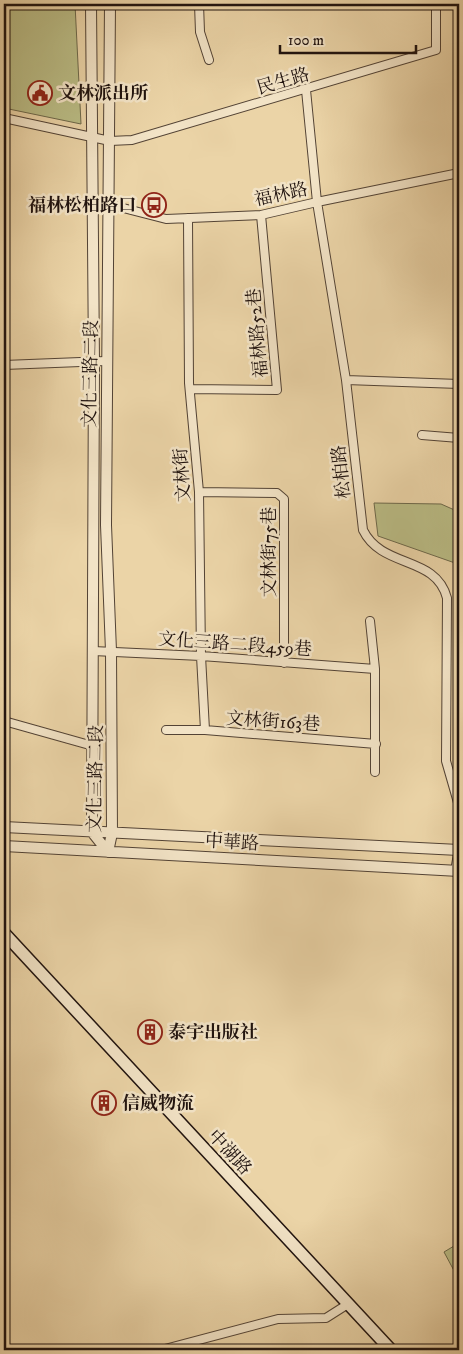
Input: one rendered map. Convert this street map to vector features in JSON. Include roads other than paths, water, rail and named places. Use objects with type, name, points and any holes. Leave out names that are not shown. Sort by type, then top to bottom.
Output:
[{"type":"main road","name":"中湖路","points":[[4,933],[391,1350]]},
{"type":"street","name":"文化三路二段","points":[[91,4],[94,362],[92,832],[108,852]]},
{"type":"street","name":"文化三路二段","points":[[108,852],[112,833],[112,651],[106,525],[110,4]]},
{"type":"street","points":[[199,4],[200,32],[210,60]]},
{"type":"street","name":"民生路","points":[[4,118],[110,141],[132,140],[436,50],[436,4]]},
{"type":"street","name":"松柏路","points":[[306,90],[317,202],[346,380],[363,530],[375,548],[437,576],[444,586],[447,598],[446,762],[459,806]]},
{"type":"street","name":"福林路","points":[[92,200],[166,219],[261,215],[459,173]]},
{"type":"street","name":"福林路52巷","points":[[190,389],[277,390],[261,215]]},
{"type":"street","name":"文林街","points":[[188,218],[190,389],[199,492],[201,656],[205,730]]},
{"type":"street","points":[[4,365],[106,361]]},
{"type":"street","points":[[346,380],[459,384]]},
{"type":"street","points":[[422,435],[459,438]]},
{"type":"street","name":"文林街75巷","points":[[199,492],[277,493],[283,496],[284,663]]},
{"type":"street","points":[[370,621],[375,669],[375,772]]},
{"type":"street","name":"文化三路二段459巷","points":[[93,651],[201,656],[375,669]]},
{"type":"street","points":[[4,721],[93,746]]},
{"type":"street","name":"文林街163巷","points":[[166,730],[205,730],[376,744]]},
{"type":"street","name":"中華路","points":[[4,827],[459,849]]},
{"type":"street","name":"中華路","points":[[4,846],[457,871]]},
{"type":"street","points":[[457,871],[459,849]]},
{"type":"street","points":[[161,1350],[278,1320],[326,1318],[348,1304]]},
{"type":"street","points":[[67,1350],[89,1350]]},
{"type":"place","name":"文林派出所","points":[[40,93]]},
{"type":"place","name":"福林松柏路口","points":[[154,205]]},
{"type":"place","name":"泰宇出版社","points":[[150,1032]]},
{"type":"place","name":"信威物流","points":[[104,1103]]}]
